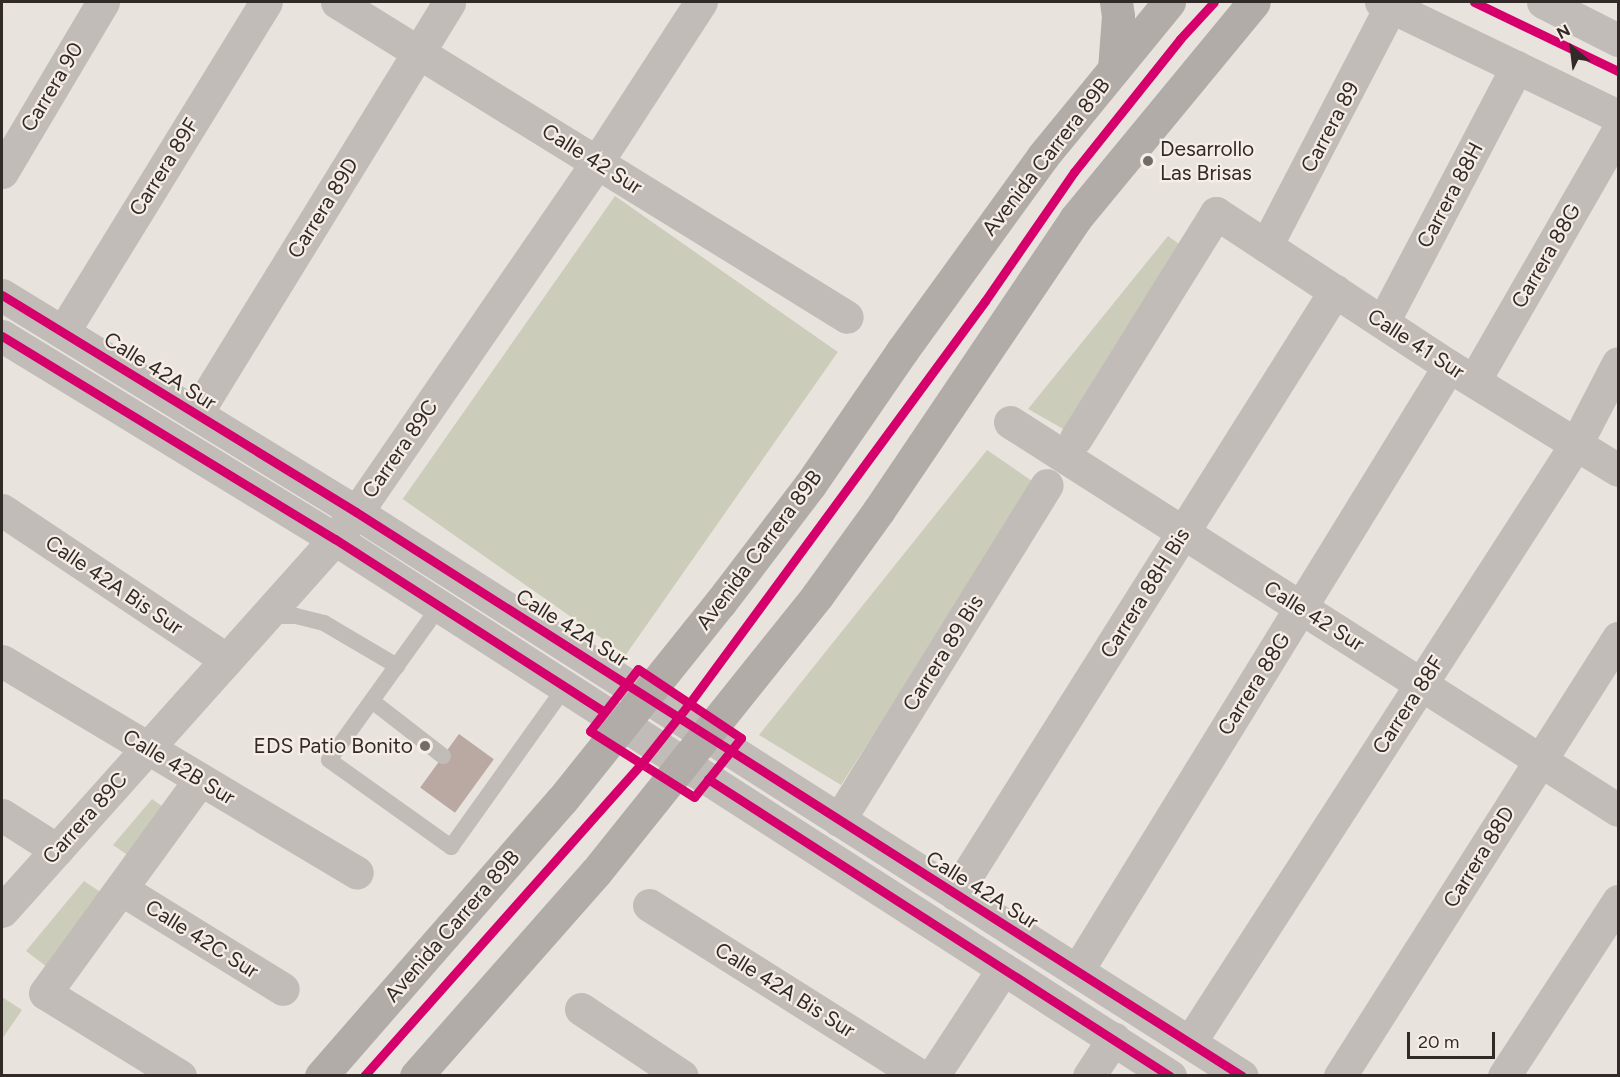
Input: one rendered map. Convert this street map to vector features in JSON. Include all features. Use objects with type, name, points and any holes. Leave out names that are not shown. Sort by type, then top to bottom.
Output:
[{"type":"main road","points":[[1114,69],[1118,16],[1116,2]]},
{"type":"main road","name":"Avenida Carrera 89B","points":[[321,1076],[562,800],[760,552],[1043,156],[1169,2]]},
{"type":"main road","points":[[416,1076],[596,872],[817,596],[879,510],[1075,219],[1254,2]]},
{"type":"street","name":"Carrera 90","points":[[2,172],[103,2]]},
{"type":"street","name":"Carrera 89F","points":[[63,332],[266,2]]},
{"type":"street","name":"Calle 42 Sur","points":[[337,2],[847,317]]},
{"type":"street","name":"Carrera 89D","points":[[196,414],[449,2]]},
{"type":"street","name":"Carrera 89C","points":[[2,911],[336,540],[597,162],[701,2]]},
{"type":"street","points":[[1543,2],[1618,40]]},
{"type":"street","points":[[1386,4],[1618,116]]},
{"type":"street","name":"Carrera 89","points":[[1266,246],[1386,4]]},
{"type":"street","name":"Carrera 88H","points":[[1383,322],[1517,67]]},
{"type":"street","name":"Carrera 88G","points":[[1077,971],[1301,608],[1462,374],[1618,131]]},
{"type":"street","name":"Calle 41 Sur","points":[[1076,438],[1216,213],[1462,374],[1618,470]]},
{"type":"street","name":"Carrera 88H Bis","points":[[955,894],[1335,291]]},
{"type":"street","name":"Calle 42A Sur","points":[[2,295],[356,513],[1242,1076]]},
{"type":"street","points":[[2,336],[336,540],[1170,1076]]},
{"type":"street","name":"Carrera 88F","points":[[1190,1042],[1576,444],[1618,363]]},
{"type":"street","name":"Calle 42 Sur","points":[[1010,422],[1618,810]]},
{"type":"street","name":"Carrera 89 Bis","points":[[839,820],[1047,485]]},
{"type":"street","name":"Calle 42A Bis Sur","points":[[2,510],[227,660]]},
{"type":"street","name":"Carrera 88D","points":[[1340,1076],[1618,638]]},
{"type":"street","name":"Calle 42B Sur","points":[[2,660],[357,873]]},
{"type":"street","points":[[180,1076],[45,993],[200,780]]},
{"type":"street","points":[[2,815],[57,850]]},
{"type":"street","name":"Calle 42C Sur","points":[[120,889],[283,989]]},
{"type":"street","points":[[1504,1076],[1618,901]]},
{"type":"street","name":"Calle 42A Bis Sur","points":[[649,905],[921,1076]]},
{"type":"street","points":[[933,1076],[1003,969]]},
{"type":"street","points":[[581,1009],[682,1076]]},
{"type":"street","points":[[1089,1076],[1114,1038]]},
{"type":"lane","points":[[439,606],[329,760],[451,847],[482,789],[565,687]]},
{"type":"lane","points":[[266,616],[296,616],[324,623],[397,666]]},
{"type":"lane","points":[[372,700],[443,756]]},
{"type":"green space","points":[[615,196],[838,352],[626,655],[403,499]]},
{"type":"green space","points":[[1168,236],[1182,246],[1067,431],[1028,409]]},
{"type":"green space","points":[[987,450],[1035,483],[841,785],[759,735]]},
{"type":"green space","points":[[152,799],[166,809],[132,858],[113,845]]},
{"type":"green space","points":[[84,881],[105,895],[51,970],[26,951]]},
{"type":"green space","points":[[2,997],[22,1010],[2,1039]]},
{"type":"building","points":[[459,734],[494,759],[455,813],[420,787]]},
{"type":"cycle path","points":[[364,1076],[642,763],[689,704],[985,301],[1074,172],[1180,39],[1214,2]]},
{"type":"cycle path","points":[[1474,2],[1618,71]]},
{"type":"cycle path","points":[[2,295],[356,512],[1242,1076]]},
{"type":"cycle path","points":[[2,336],[335,539],[604,712]]},
{"type":"cycle path","points":[[638,669],[741,738],[694,797],[590,731],[638,669]]},
{"type":"cycle path","points":[[708,779],[1170,1076]]},
{"type":"place","name":"Desarrollo Las Brisas","points":[[1148,161]]},
{"type":"place","name":"EDS Patio Bonito","points":[[425,746]]}]
